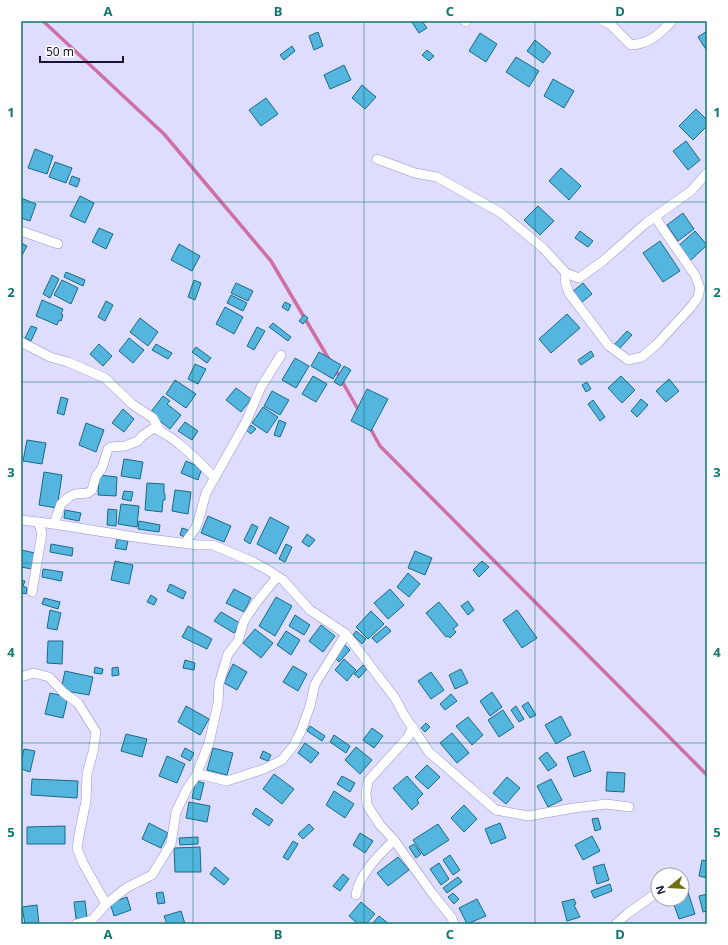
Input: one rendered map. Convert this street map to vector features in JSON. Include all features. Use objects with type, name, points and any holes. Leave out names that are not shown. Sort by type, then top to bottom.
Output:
[{"type":"street","points":[[603,21],[610,24],[631,45],[643,44],[662,32],[672,21]]},
{"type":"street","points":[[377,159],[414,173],[436,177],[501,213],[543,248],[566,273],[579,278],[603,261],[646,223],[691,191],[707,173]]},
{"type":"street","points":[[566,273],[565,281],[570,293],[609,346],[628,360],[642,357],[658,344],[691,307],[698,297],[700,288],[695,275],[655,217]]},
{"type":"street","points":[[21,231],[58,244]]},
{"type":"street","points":[[21,342],[50,357],[68,362],[105,378],[132,404],[153,418],[160,431]]},
{"type":"street","points":[[186,542],[196,526],[206,493],[246,422],[262,387],[281,355]]},
{"type":"street","points":[[54,524],[61,504],[75,494],[88,493],[92,490],[96,476],[102,468],[108,449],[111,447],[125,446],[138,441],[142,436],[154,428],[180,444],[215,478]]},
{"type":"street","points":[[21,520],[141,538],[213,546],[253,562],[283,580],[310,610],[346,634],[395,698],[429,752],[496,810],[528,816],[606,804],[629,807]]},
{"type":"street","points":[[32,592],[42,533],[38,522]]},
{"type":"street","points":[[76,924],[92,920],[106,904],[126,888],[152,875],[172,844],[176,812],[187,788],[196,776],[209,743],[218,703],[219,684],[228,654],[238,641],[244,621],[256,603],[277,577]]},
{"type":"street","points":[[196,776],[202,775],[227,781],[264,769],[282,760],[294,745],[301,731],[310,706],[315,684],[346,634]]},
{"type":"street","points":[[21,677],[34,673],[49,677],[64,693],[78,703],[96,732],[93,752],[87,774],[86,801],[77,848],[83,863],[106,904]]},
{"type":"street","points":[[412,727],[408,737],[368,781],[366,793],[367,805],[380,825],[394,840],[452,918],[454,924]]},
{"type":"street","points":[[356,895],[357,888],[372,862],[394,840]]},
{"type":"street","points":[[616,924],[650,898]]},
{"type":"building","points":[[411,21],[422,21],[427,28],[419,33]]},
{"type":"building","points":[[707,31],[707,51],[698,37]]},
{"type":"building","points":[[318,32],[323,46],[314,50],[309,36]]},
{"type":"building","points":[[480,33],[497,44],[486,62],[469,51]]},
{"type":"building","points":[[535,40],[551,53],[543,63],[527,51]]},
{"type":"building","points":[[292,46],[295,51],[284,60],[280,55]]},
{"type":"building","points":[[427,50],[434,56],[429,61],[422,55]]},
{"type":"building","points":[[516,57],[539,71],[529,87],[506,72]]},
{"type":"building","points":[[344,65],[351,80],[330,89],[324,75]]},
{"type":"building","points":[[553,79],[574,91],[564,108],[544,96]]},
{"type":"building","points":[[362,85],[376,97],[365,109],[352,98]]},
{"type":"building","points":[[266,98],[278,114],[261,126],[249,110]]},
{"type":"building","points":[[696,109],[707,120],[707,126],[693,140],[679,126]]},
{"type":"building","points":[[686,141],[700,160],[688,170],[673,151]]},
{"type":"building","points":[[35,149],[53,156],[47,174],[28,168]]},
{"type":"building","points":[[55,162],[72,168],[66,183],[49,177]]},
{"type":"building","points":[[561,168],[581,186],[569,200],[549,181]]},
{"type":"building","points":[[72,176],[80,179],[77,187],[69,184]]},
{"type":"building","points":[[80,196],[94,203],[85,223],[70,216]]},
{"type":"building","points":[[21,198],[36,204],[30,221],[21,218]]},
{"type":"building","points":[[538,206],[554,221],[540,235],[524,220]]},
{"type":"building","points":[[683,213],[694,229],[678,241],[667,225]]},
{"type":"building","points":[[99,228],[113,234],[106,249],[92,242]]},
{"type":"building","points":[[580,231],[593,241],[588,247],[575,238]]},
{"type":"building","points":[[695,231],[707,245],[690,261],[677,247]]},
{"type":"building","points":[[660,241],[680,271],[663,282],[643,253]]},
{"type":"building","points":[[21,243],[27,246],[21,257]]},
{"type":"building","points":[[179,244],[200,256],[192,271],[171,260]]},
{"type":"building","points":[[66,272],[85,280],[83,286],[64,277]]},
{"type":"building","points":[[52,275],[59,279],[50,298],[43,294]]},
{"type":"building","points":[[62,280],[78,288],[71,304],[54,295]]},
{"type":"building","points":[[194,280],[201,283],[195,300],[188,297]]},
{"type":"building","points":[[236,283],[253,291],[248,301],[231,293]]},
{"type":"building","points":[[583,283],[592,294],[581,303],[572,292]]},
{"type":"building","points":[[231,295],[247,303],[243,311],[227,303]]},
{"type":"building","points":[[42,300],[63,309],[61,321],[59,320],[57,325],[36,316]]},
{"type":"building","points":[[106,301],[113,305],[105,321],[98,317]]},
{"type":"building","points":[[285,302],[291,305],[288,311],[282,307]]},
{"type":"building","points":[[225,307],[243,317],[234,334],[216,324]]},
{"type":"building","points":[[567,314],[580,328],[551,353],[539,339]]},
{"type":"building","points":[[304,315],[308,318],[303,324],[299,321]]},
{"type":"building","points":[[140,318],[158,332],[148,346],[130,332]]},
{"type":"building","points":[[273,323],[291,337],[288,341],[269,327]]},
{"type":"building","points":[[31,326],[37,328],[31,341],[25,338]]},
{"type":"building","points":[[257,327],[265,331],[254,350],[247,346]]},
{"type":"building","points":[[627,331],[632,335],[619,349],[614,345]]},
{"type":"building","points":[[129,338],[144,350],[133,363],[119,351]]},
{"type":"building","points":[[99,344],[112,356],[103,366],[90,354]]},
{"type":"building","points":[[156,344],[172,353],[168,359],[152,350]]},
{"type":"building","points":[[196,347],[211,358],[207,363],[192,352]]},
{"type":"building","points":[[591,351],[594,356],[581,365],[578,360]]},
{"type":"building","points":[[319,352],[341,365],[333,379],[311,366]]},
{"type":"building","points":[[295,358],[309,366],[296,388],[282,380]]},
{"type":"building","points":[[195,364],[206,369],[198,384],[188,379]]},
{"type":"building","points":[[344,366],[351,370],[341,386],[334,382]]},
{"type":"building","points":[[313,376],[327,384],[316,402],[302,394]]},
{"type":"building","points":[[621,376],[635,390],[622,403],[608,388]]},
{"type":"building","points":[[669,379],[679,391],[666,402],[656,391]]},
{"type":"building","points":[[175,380],[196,394],[186,408],[166,394]]},
{"type":"building","points":[[587,382],[591,389],[586,392],[582,385]]},
{"type":"building","points":[[236,388],[251,399],[241,412],[226,400]]},
{"type":"building","points":[[367,389],[388,399],[371,431],[351,421]]},
{"type":"building","points":[[272,391],[289,400],[280,415],[264,406]]},
{"type":"building","points":[[163,396],[170,401],[167,404],[181,415],[170,429],[150,413]]},
{"type":"building","points":[[61,397],[68,399],[64,415],[57,413]]},
{"type":"building","points":[[641,399],[648,405],[637,417],[631,411]]},
{"type":"building","points":[[593,400],[605,417],[600,421],[588,404]]},
{"type":"building","points":[[263,407],[278,417],[267,433],[252,423]]},
{"type":"building","points":[[123,409],[134,419],[124,432],[112,423]]},
{"type":"building","points":[[279,420],[286,423],[280,437],[274,435]]},
{"type":"building","points":[[185,422],[198,431],[192,440],[178,431]]},
{"type":"building","points":[[86,423],[104,430],[96,452],[79,445]]},
{"type":"building","points":[[251,425],[256,429],[251,434],[246,430]]},
{"type":"building","points":[[27,440],[46,443],[42,464],[23,461]]},
{"type":"building","points":[[124,459],[143,462],[140,479],[121,476]]},
{"type":"building","points":[[186,461],[202,468],[198,480],[181,473]]},
{"type":"building","points":[[44,472],[62,475],[57,508],[39,505]]},
{"type":"building","points":[[99,475],[117,477],[116,496],[98,495]]},
{"type":"building","points":[[147,483],[164,484],[165,500],[163,500],[162,512],[145,510]]},
{"type":"building","points":[[175,490],[191,492],[188,514],[172,511]]},
{"type":"building","points":[[124,491],[133,492],[131,501],[122,499]]},
{"type":"building","points":[[121,504],[139,506],[137,527],[118,524]]},
{"type":"building","points":[[108,509],[117,510],[116,526],[107,525]]},
{"type":"building","points":[[65,510],[81,513],[79,521],[64,518]]},
{"type":"building","points":[[208,516],[231,526],[224,542],[201,533]]},
{"type":"building","points":[[270,517],[289,527],[276,554],[257,544]]},
{"type":"building","points":[[139,521],[160,525],[159,532],[138,529]]},
{"type":"building","points":[[252,524],[258,527],[250,544],[244,540]]},
{"type":"building","points":[[182,528],[188,530],[185,537],[180,535]]},
{"type":"building","points":[[307,534],[315,540],[309,547],[302,542]]},
{"type":"building","points":[[117,539],[128,541],[126,550],[115,548]]},
{"type":"building","points":[[51,544],[73,548],[72,556],[50,552]]},
{"type":"building","points":[[286,544],[292,547],[285,562],[279,559]]},
{"type":"building","points":[[21,550],[35,553],[32,569],[21,567]]},
{"type":"building","points":[[415,551],[432,558],[425,575],[408,568]]},
{"type":"building","points":[[115,561],[133,565],[129,584],[111,580]]},
{"type":"building","points":[[482,561],[489,567],[479,577],[473,570]]},
{"type":"building","points":[[43,569],[63,572],[61,581],[42,577]]},
{"type":"building","points":[[408,573],[420,584],[409,597],[397,587]]},
{"type":"building","points":[[21,580],[25,581],[23,586],[27,588],[26,594],[22,593],[21,595]]},
{"type":"building","points":[[170,584],[186,592],[183,599],[167,591]]},
{"type":"building","points":[[234,589],[251,598],[244,612],[226,603]]},
{"type":"building","points":[[390,589],[404,605],[388,619],[374,603]]},
{"type":"building","points":[[151,595],[157,599],[154,605],[147,602]]},
{"type":"building","points":[[276,597],[292,606],[275,636],[259,626]]},
{"type":"building","points":[[44,598],[60,602],[58,609],[42,604]]},
{"type":"building","points":[[468,601],[474,610],[468,615],[461,606]]},
{"type":"building","points":[[439,602],[458,625],[453,629],[456,632],[450,638],[448,636],[446,637],[426,613]]},
{"type":"building","points":[[50,610],[61,613],[57,630],[47,628]]},
{"type":"building","points":[[517,610],[537,638],[522,648],[503,620]]},
{"type":"building","points":[[371,611],[384,624],[368,639],[356,627]]},
{"type":"building","points":[[221,612],[240,623],[234,633],[214,621]]},
{"type":"building","points":[[295,615],[310,625],[304,635],[289,626]]},
{"type":"building","points":[[321,625],[335,636],[323,652],[309,641]]},
{"type":"building","points":[[188,626],[212,639],[207,649],[182,637]]},
{"type":"building","points":[[386,626],[391,631],[377,643],[372,638]]},
{"type":"building","points":[[255,629],[273,643],[261,658],[243,643]]},
{"type":"building","points":[[286,631],[300,640],[291,655],[277,645]]},
{"type":"building","points":[[356,631],[366,639],[362,644],[353,635]]},
{"type":"building","points":[[48,641],[63,641],[62,664],[47,663]]},
{"type":"building","points":[[343,643],[350,650],[339,662],[333,656]]},
{"type":"building","points":[[344,659],[356,670],[347,681],[335,670]]},
{"type":"building","points":[[185,660],[195,663],[194,670],[183,668]]},
{"type":"building","points":[[233,664],[247,672],[237,690],[224,683]]},
{"type":"building","points":[[363,665],[367,669],[359,678],[354,674]]},
{"type":"building","points":[[293,666],[307,674],[298,691],[283,682]]},
{"type":"building","points":[[95,667],[103,669],[102,674],[94,673]]},
{"type":"building","points":[[118,667],[119,675],[112,676],[112,668]]},
{"type":"building","points":[[461,669],[468,683],[455,689],[449,675]]},
{"type":"building","points":[[65,671],[93,677],[89,695],[61,690]]},
{"type":"building","points":[[431,672],[444,690],[431,699],[418,681]]},
{"type":"building","points":[[492,692],[502,707],[490,716],[480,701]]},
{"type":"building","points":[[50,693],[68,697],[63,718],[45,714]]},
{"type":"building","points":[[451,694],[457,701],[445,710],[440,704]]},
{"type":"building","points":[[528,702],[536,715],[530,718],[522,706]]},
{"type":"building","points":[[186,706],[209,719],[200,735],[178,722]]},
{"type":"building","points":[[516,706],[524,719],[519,722],[511,710]]},
{"type":"building","points":[[503,710],[514,727],[499,737],[488,720]]},
{"type":"building","points":[[561,716],[571,735],[556,744],[545,725]]},
{"type":"building","points":[[468,717],[483,735],[472,745],[456,726]]},
{"type":"building","points":[[426,723],[430,727],[425,732],[421,728]]},
{"type":"building","points":[[310,726],[325,736],[322,741],[307,731]]},
{"type":"building","points":[[372,728],[383,736],[374,748],[363,740]]},
{"type":"building","points":[[452,733],[469,753],[457,763],[440,743]]},
{"type":"building","points":[[126,734],[147,739],[142,757],[121,751]]},
{"type":"building","points":[[334,735],[350,746],[346,753],[330,742]]},
{"type":"building","points":[[305,743],[319,753],[311,763],[298,753]]},
{"type":"building","points":[[356,747],[372,760],[360,774],[345,760]]},
{"type":"building","points":[[185,748],[194,753],[190,761],[181,756]]},
{"type":"building","points":[[213,748],[233,753],[227,775],[207,770]]},
{"type":"building","points":[[24,749],[35,751],[30,772],[21,769]]},
{"type":"building","points":[[263,751],[271,755],[268,761],[260,758]]},
{"type":"building","points":[[584,751],[591,771],[574,777],[567,757]]},
{"type":"building","points":[[547,752],[557,765],[548,771],[539,758]]},
{"type":"building","points":[[167,756],[185,764],[177,783],[159,776]]},
{"type":"building","points":[[427,765],[440,777],[428,789],[415,777]]},
{"type":"building","points":[[607,772],[625,773],[624,792],[606,791]]},
{"type":"building","points":[[274,774],[294,789],[282,804],[263,789]]},
{"type":"building","points":[[342,776],[355,783],[350,792],[337,784]]},
{"type":"building","points":[[407,776],[423,794],[417,800],[419,803],[412,810],[393,788]]},
{"type":"building","points":[[507,777],[520,788],[506,804],[493,793]]},
{"type":"building","points":[[32,779],[78,781],[77,798],[31,795]]},
{"type":"building","points":[[551,779],[562,800],[548,807],[537,786]]},
{"type":"building","points":[[196,781],[204,783],[200,800],[192,798]]},
{"type":"building","points":[[334,791],[354,804],[345,818],[326,805]]},
{"type":"building","points":[[189,802],[210,806],[207,822],[186,818]]},
{"type":"building","points":[[464,805],[477,819],[464,832],[451,818]]},
{"type":"building","points":[[256,808],[273,820],[269,826],[252,814]]},
{"type":"building","points":[[598,818],[601,829],[595,831],[592,819]]},
{"type":"building","points":[[149,823],[168,833],[161,848],[142,839]]},
{"type":"building","points":[[500,823],[506,838],[491,844],[485,829]]},
{"type":"building","points":[[309,824],[314,829],[303,839],[298,834]]},
{"type":"building","points":[[438,824],[449,840],[424,856],[413,840]]},
{"type":"building","points":[[65,826],[65,844],[27,844],[27,827]]},
{"type":"building","points":[[360,833],[373,841],[365,853],[353,845]]},
{"type":"building","points":[[592,836],[600,851],[583,860],[575,845]]},
{"type":"building","points":[[198,837],[198,844],[180,845],[179,838]]},
{"type":"building","points":[[293,841],[298,844],[288,860],[283,857]]},
{"type":"building","points":[[414,844],[421,854],[416,858],[409,847]]},
{"type":"building","points":[[200,847],[201,872],[175,872],[174,848]]},
{"type":"building","points":[[450,855],[460,870],[453,875],[443,860]]},
{"type":"building","points":[[398,857],[409,870],[388,886],[377,873]]},
{"type":"building","points":[[702,860],[707,861],[707,878],[699,876]]},
{"type":"building","points":[[439,863],[449,879],[441,885],[430,869]]},
{"type":"building","points":[[604,864],[609,880],[597,884],[593,867]]},
{"type":"building","points":[[215,867],[229,879],[224,885],[210,874]]},
{"type":"building","points":[[343,874],[349,879],[340,891],[333,886]]},
{"type":"building","points":[[458,877],[462,882],[447,893],[443,888]]},
{"type":"building","points":[[610,884],[612,891],[594,898],[591,891]]},
{"type":"building","points":[[163,892],[165,903],[158,904],[156,893]]},
{"type":"building","points":[[453,893],[459,899],[454,904],[448,897]]},
{"type":"building","points":[[707,894],[707,911],[703,912],[699,896]]},
{"type":"building","points":[[127,897],[131,910],[114,916],[110,903]]},
{"type":"building","points":[[690,898],[695,914],[679,919],[675,907],[690,907]]},
{"type":"building","points":[[477,899],[486,916],[467,924],[459,908]]},
{"type":"building","points":[[574,899],[576,904],[574,905],[580,917],[567,921],[562,902]]},
{"type":"building","points":[[85,901],[87,918],[76,919],[74,902]]},
{"type":"building","points":[[361,902],[375,914],[366,924],[358,924],[349,916]]},
{"type":"building","points":[[37,905],[39,924],[25,924],[22,907]]},
{"type":"building","points":[[181,911],[185,924],[167,924],[164,916]]},
{"type":"building","points":[[379,916],[389,924],[372,924]]},
{"type":"waterway","points":[[43,21],[164,134],[271,261],[330,361]]},
{"type":"waterway","points":[[335,369],[359,411]]},
{"type":"waterway","points":[[370,428],[380,446],[707,775]]}]
